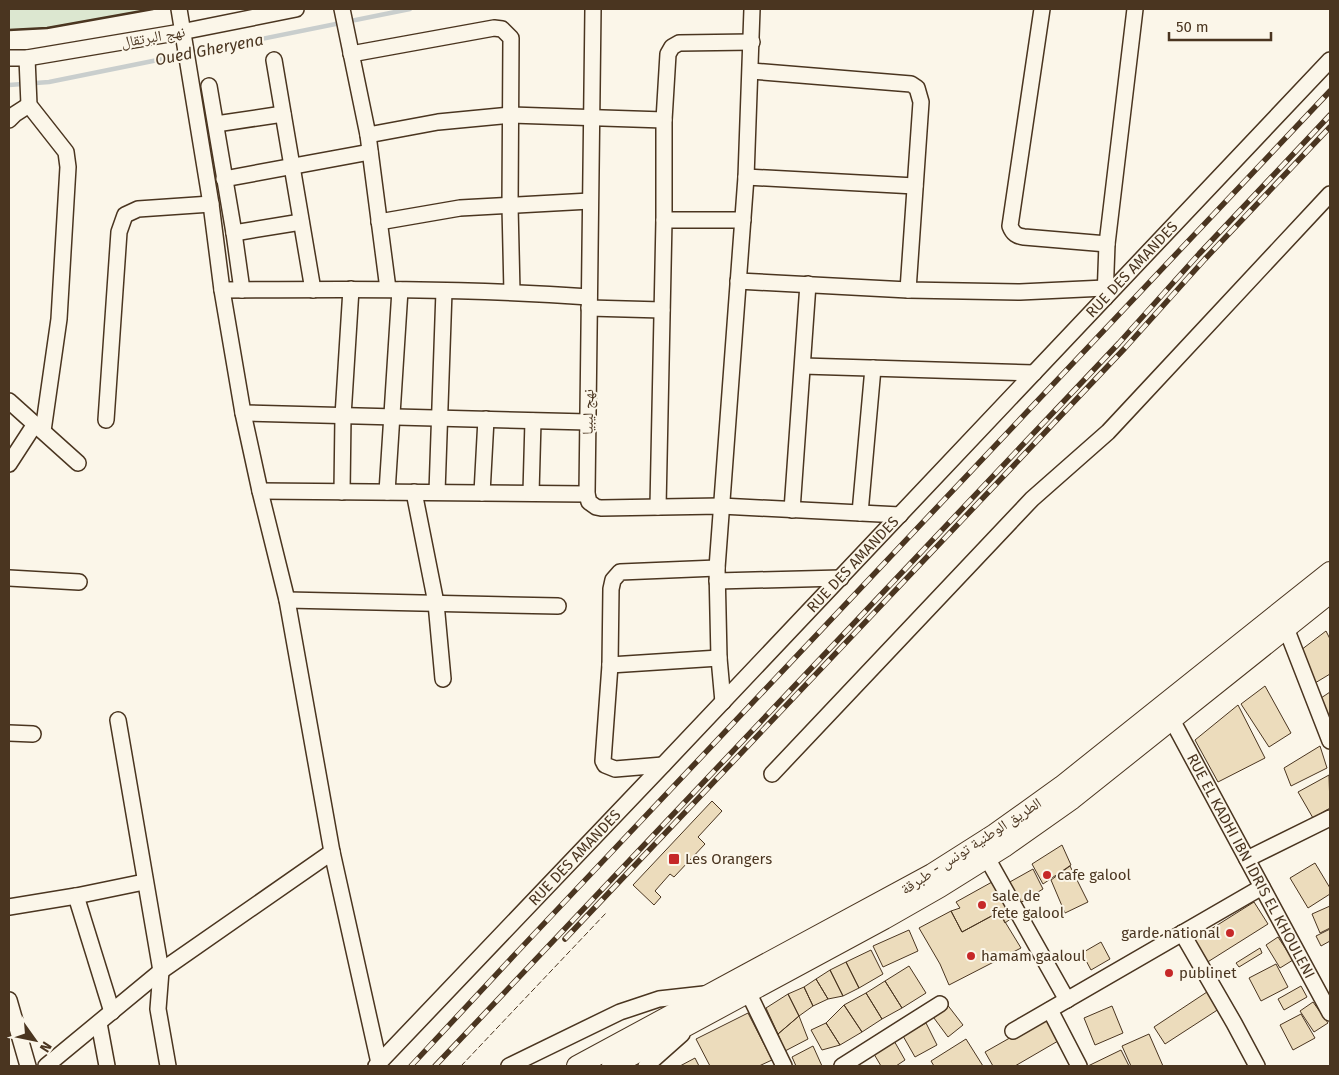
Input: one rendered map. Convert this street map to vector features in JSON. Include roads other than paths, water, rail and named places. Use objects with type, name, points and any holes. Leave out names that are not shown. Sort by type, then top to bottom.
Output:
[{"type":"main road","name":"الطريق الوطنية تونس - طبرقة","points":[[577,1066],[932,874],[994,834],[1062,786],[1330,572]]},
{"type":"main road","name":"الطريق الوطنية تونس - طبرقة","points":[[612,1066],[884,919],[987,858],[1072,799],[1330,593]]},
{"type":"street","points":[[178,9],[193,88],[222,290],[243,413],[287,600],[332,852],[377,1065]]},
{"type":"street","name":"نهج البرتقال","points":[[9,58],[28,65],[182,38],[231,15],[296,9]]},
{"type":"street","name":"نهج ليبيا","points":[[587,494],[593,9]]},
{"type":"street","points":[[723,702],[719,658],[717,575],[746,177],[752,9]]},
{"type":"street","points":[[1042,9],[1010,226],[1012,232],[1017,236],[1108,244]]},
{"type":"street","points":[[738,281],[908,290],[1105,294],[1108,244],[1135,9]]},
{"type":"street","points":[[343,11],[368,135],[379,222],[394,289],[393,417],[388,492]]},
{"type":"street","points":[[351,49],[494,28],[502,29],[511,38],[510,206],[512,292]]},
{"type":"street","points":[[658,507],[664,220],[664,120],[668,54],[672,47],[679,43],[752,42]]},
{"type":"street","points":[[274,60],[313,290]]},
{"type":"street","name":"RUE DES AMANDES","points":[[377,1065],[841,578],[1034,373],[1105,294],[1330,60]]},
{"type":"street","points":[[9,464],[39,428],[59,319],[68,167],[66,152],[29,103],[28,65]]},
{"type":"street","points":[[751,71],[911,84],[917,88],[921,102],[908,290]]},
{"type":"street","points":[[209,86],[242,290]]},
{"type":"street","points":[[9,120],[29,103]]},
{"type":"street","points":[[216,124],[283,114]]},
{"type":"street","points":[[368,135],[438,122],[512,115],[664,120]]},
{"type":"street","points":[[224,179],[370,152]]},
{"type":"street","points":[[746,177],[915,186]]},
{"type":"street","points":[[772,774],[1032,499],[1108,432],[1330,194]]},
{"type":"street","points":[[379,222],[460,208],[590,201]]},
{"type":"street","points":[[106,420],[118,232],[125,215],[138,209],[211,204]]},
{"type":"street","points":[[664,220],[743,220]]},
{"type":"street","points":[[234,233],[301,222]]},
{"type":"street","points":[[792,510],[808,284]]},
{"type":"street","points":[[222,290],[394,289],[512,292],[662,310]]},
{"type":"street","points":[[342,492],[351,290]]},
{"type":"street","points":[[437,492],[444,291]]},
{"type":"street","points":[[803,366],[1034,373]]},
{"type":"street","points":[[860,513],[873,368]]},
{"type":"street","points":[[9,401],[78,463]]},
{"type":"street","points":[[243,413],[588,422]]},
{"type":"street","points":[[482,493],[486,419]]},
{"type":"street","points":[[531,493],[533,421]]},
{"type":"street","points":[[260,491],[587,494],[589,502],[596,507],[721,506],[900,515]]},
{"type":"street","points":[[414,492],[436,604],[443,679]]},
{"type":"street","points":[[663,766],[615,769],[605,766],[603,761],[610,665],[611,589],[616,575],[620,572],[841,578]]},
{"type":"street","points":[[9,578],[79,582]]},
{"type":"street","points":[[287,600],[558,606]]},
{"type":"street","points":[[1286,628],[1330,741]]},
{"type":"street","points":[[610,665],[719,658]]},
{"type":"street","points":[[118,720],[160,971],[158,1009],[168,1066]]},
{"type":"street","name":"RUE EL KADHI IBN IDRIS EL KHOULENI","points":[[1172,720],[1329,1007]]},
{"type":"street","points":[[9,733],[33,734]]},
{"type":"street","points":[[1247,859],[1330,818]]},
{"type":"street","points":[[46,1066],[160,971],[332,852]]},
{"type":"street","points":[[987,858],[1067,1000]]},
{"type":"street","points":[[9,907],[144,882]]},
{"type":"street","points":[[1013,1031],[1262,887]]},
{"type":"street","points":[[76,896],[112,1012]]},
{"type":"street","points":[[1182,933],[1257,1066]]},
{"type":"street","points":[[748,992],[784,1066]]},
{"type":"street","points":[[509,1066],[620,1012],[659,999],[713,993]]},
{"type":"street","points":[[9,1000],[28,1066]]},
{"type":"street","points":[[842,1066],[940,1004]]},
{"type":"street","points":[[1050,1010],[1079,1066]]},
{"type":"street","points":[[646,1066],[706,1015]]},
{"type":"street","points":[[99,1023],[108,1066]]},
{"type":"waterway","name":"Oued Gheryena","points":[[9,85],[49,82],[410,9]]},
{"type":"railway","points":[[411,1066],[1330,91]]},
{"type":"railway","points":[[435,1066],[1119,343],[1199,254],[1330,115]]},
{"type":"railway","points":[[565,939],[1125,348],[1205,259],[1330,127]]},
{"type":"place","name":"Les Orangers","points":[[674,859]]},
{"type":"place","name":"cafe galool","points":[[1047,875]]},
{"type":"place","name":"sale de fete galool","points":[[982,905]]},
{"type":"place","name":"garde national","points":[[1230,933]]},
{"type":"place","name":"hamam gaaloul","points":[[971,956]]},
{"type":"place","name":"publinet","points":[[1169,973]]}]
